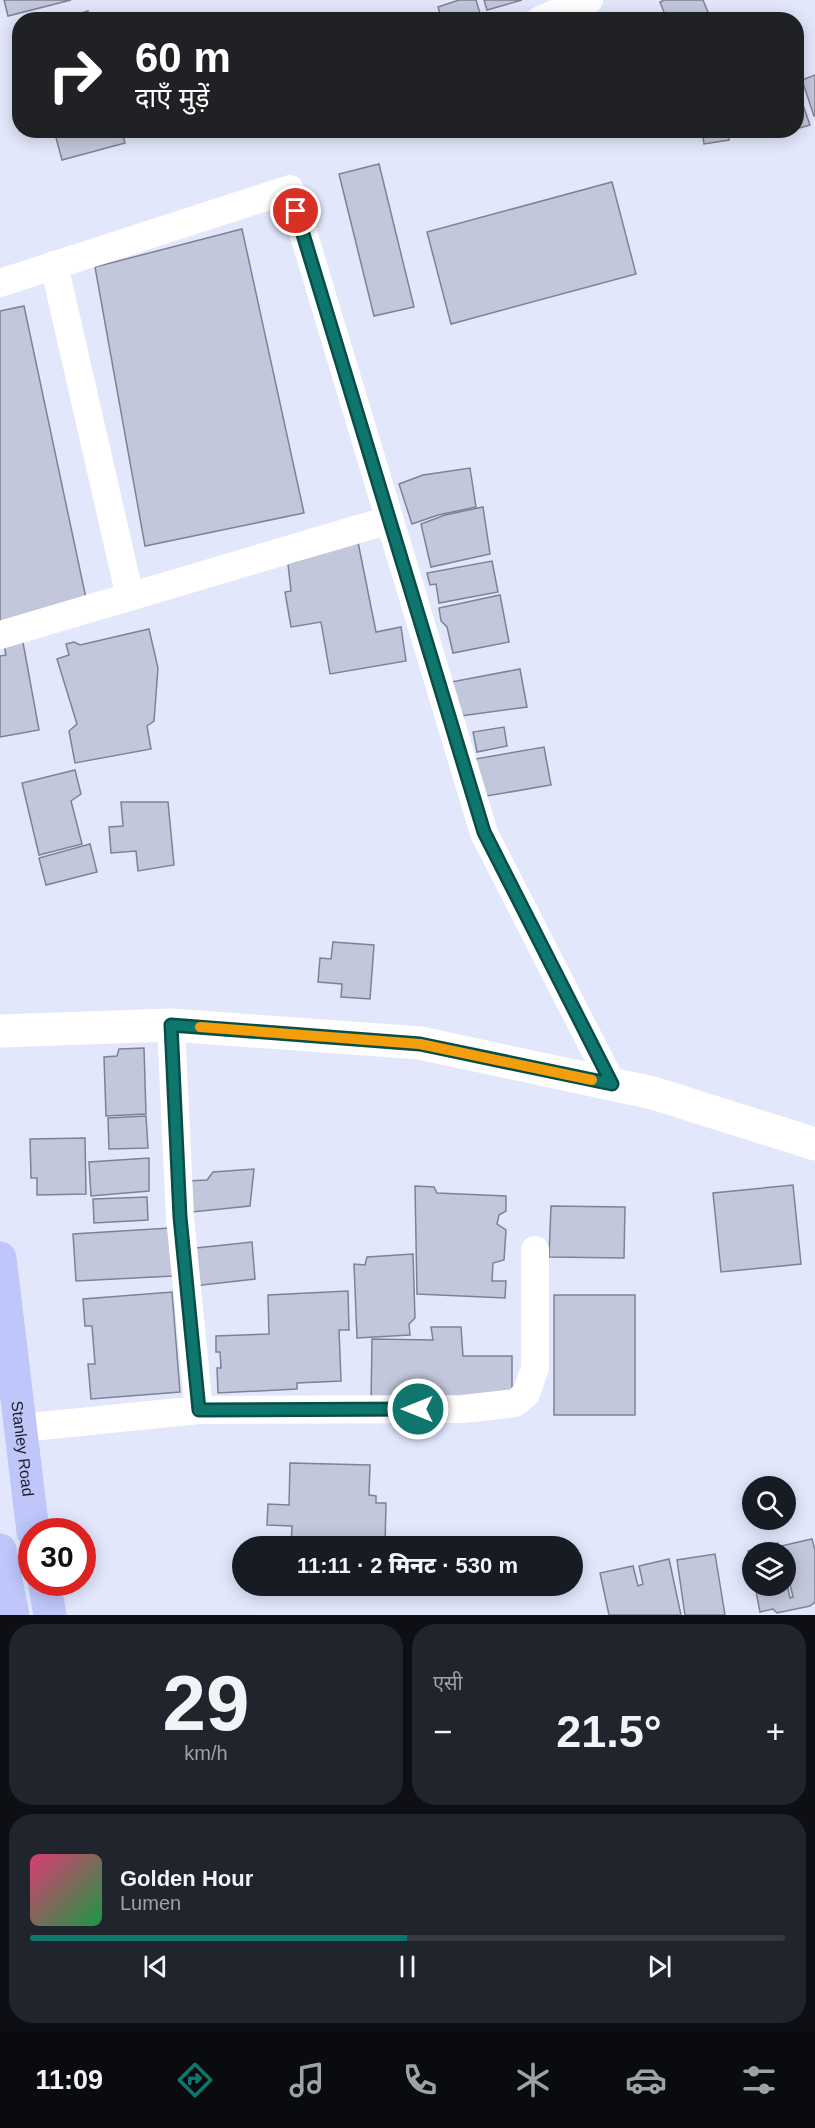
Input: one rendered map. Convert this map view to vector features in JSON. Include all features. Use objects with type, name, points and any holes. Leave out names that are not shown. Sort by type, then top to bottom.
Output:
[{"type":"main road","name":"Stanley Road","points":[[0,1258],[31,1518]]},
{"type":"main road","points":[[1,1565],[13,1615]]},
{"type":"main road","points":[[47,1596],[50,1615]]},
{"type":"street","points":[[560,12],[589,0]]},
{"type":"street","points":[[0,283],[290,189],[484,832],[612,1084]]},
{"type":"street","points":[[54,265],[130,597]]},
{"type":"street","points":[[0,635],[389,520]]},
{"type":"street","points":[[171,1025],[180,1217],[199,1410]]},
{"type":"street","points":[[0,1031],[171,1025],[420,1044],[653,1093],[815,1144]]},
{"type":"street","points":[[21,1428],[199,1410],[463,1409],[515,1403],[526,1394],[536,1368],[535,1250]]},
{"type":"building","points":[[4,0],[71,0],[24,12],[12,12],[12,15],[8,16]]},
{"type":"building","points":[[459,0],[476,0],[480,12],[440,12],[438,7]]},
{"type":"building","points":[[484,0],[522,0],[487,10]]},
{"type":"building","points":[[703,0],[708,12],[664,12],[660,2]]},
{"type":"building","points":[[815,75],[815,116],[804,86],[804,79]]},
{"type":"building","points":[[804,108],[810,125],[804,127]]},
{"type":"building","points":[[56,138],[124,138],[125,143],[62,160]]},
{"type":"building","points":[[703,138],[729,138],[729,140],[704,144]]},
{"type":"building","points":[[379,164],[414,307],[374,316],[339,174]]},
{"type":"building","points":[[612,182],[636,274],[451,324],[427,232]]},
{"type":"building","points":[[242,229],[304,513],[145,546],[95,267]]},
{"type":"building","points":[[24,306],[87,603],[0,622],[0,311]]},
{"type":"building","points":[[470,468],[476,507],[438,515],[412,524],[399,484],[423,475]]},
{"type":"building","points":[[483,507],[490,554],[431,567],[421,524],[445,515]]},
{"type":"building","points":[[358,542],[376,632],[401,627],[406,661],[330,674],[321,622],[291,627],[285,592],[291,591],[288,564]]},
{"type":"building","points":[[492,561],[498,592],[439,603],[436,584],[430,585],[427,573]]},
{"type":"building","points":[[500,595],[509,642],[453,653],[447,627],[441,621],[439,608]]},
{"type":"building","points":[[149,629],[158,668],[154,721],[147,726],[151,749],[75,763],[69,731],[77,724],[57,659],[69,655],[66,644],[74,642],[80,645]]},
{"type":"building","points":[[22,637],[39,730],[0,737],[0,656],[6,655],[3,641]]},
{"type":"building","points":[[520,669],[527,707],[461,716],[451,682]]},
{"type":"building","points":[[504,727],[507,746],[477,752],[473,732]]},
{"type":"building","points":[[544,747],[551,785],[481,797],[475,759]]},
{"type":"building","points":[[75,770],[81,794],[71,801],[82,844],[39,855],[22,783]]},
{"type":"building","points":[[121,802],[168,802],[174,865],[138,871],[136,851],[111,853],[109,827],[123,826]]},
{"type":"building","points":[[90,844],[97,872],[46,885],[39,858]]},
{"type":"building","points":[[333,942],[374,945],[370,999],[341,997],[342,984],[318,982],[320,958],[331,959]]},
{"type":"building","points":[[144,1048],[146,1114],[106,1116],[104,1057],[117,1056],[119,1049]]},
{"type":"building","points":[[146,1116],[148,1148],[109,1149],[108,1118]]},
{"type":"building","points":[[85,1138],[86,1194],[37,1195],[37,1178],[31,1178],[30,1139]]},
{"type":"building","points":[[149,1158],[149,1191],[91,1196],[89,1162]]},
{"type":"building","points":[[254,1169],[250,1206],[192,1212],[187,1181],[207,1180],[213,1172]]},
{"type":"building","points":[[793,1185],[801,1264],[721,1272],[713,1193]]},
{"type":"building","points":[[415,1186],[434,1187],[437,1193],[506,1196],[506,1211],[499,1215],[497,1224],[506,1230],[504,1260],[493,1263],[492,1281],[506,1281],[505,1298],[417,1294]]},
{"type":"building","points":[[147,1197],[148,1220],[94,1223],[93,1199]]},
{"type":"building","points":[[551,1206],[625,1207],[624,1258],[549,1257]]},
{"type":"building","points":[[170,1228],[173,1276],[76,1281],[73,1234]]},
{"type":"building","points":[[252,1242],[255,1279],[194,1286],[196,1248]]},
{"type":"building","points":[[413,1254],[415,1318],[409,1324],[410,1335],[357,1338],[354,1264],[365,1265],[367,1257]]},
{"type":"building","points":[[348,1291],[349,1330],[339,1330],[341,1381],[297,1383],[297,1389],[218,1393],[217,1368],[221,1368],[220,1352],[216,1352],[216,1336],[269,1334],[268,1295]]},
{"type":"building","points":[[172,1292],[180,1392],[91,1399],[88,1364],[95,1364],[92,1326],[85,1326],[83,1299]]},
{"type":"building","points":[[554,1295],[635,1295],[635,1415],[554,1415]]},
{"type":"building","points":[[431,1327],[461,1327],[463,1356],[512,1356],[512,1403],[371,1403],[372,1339],[433,1340]]},
{"type":"building","points":[[290,1463],[370,1465],[369,1495],[376,1496],[376,1503],[386,1503],[385,1536],[292,1536],[292,1526],[267,1525],[268,1504],[289,1505]]},
{"type":"building","points":[[812,1539],[815,1550],[815,1602],[810,1606],[777,1613],[773,1609],[760,1612],[757,1596],[790,1596],[790,1598],[796,1596],[796,1543]]},
{"type":"building","points":[[715,1554],[725,1615],[685,1615],[677,1560]]},
{"type":"building","points":[[669,1559],[681,1615],[609,1615],[600,1573],[633,1566],[638,1586],[643,1584],[639,1566]]},
{"type":"slow traffic","points":[[200,1027],[420,1044],[592,1080]]},
{"type":"route","points":[[296,211],[484,832],[612,1084],[420,1044],[171,1025],[180,1217],[199,1410],[418,1409]]}]
